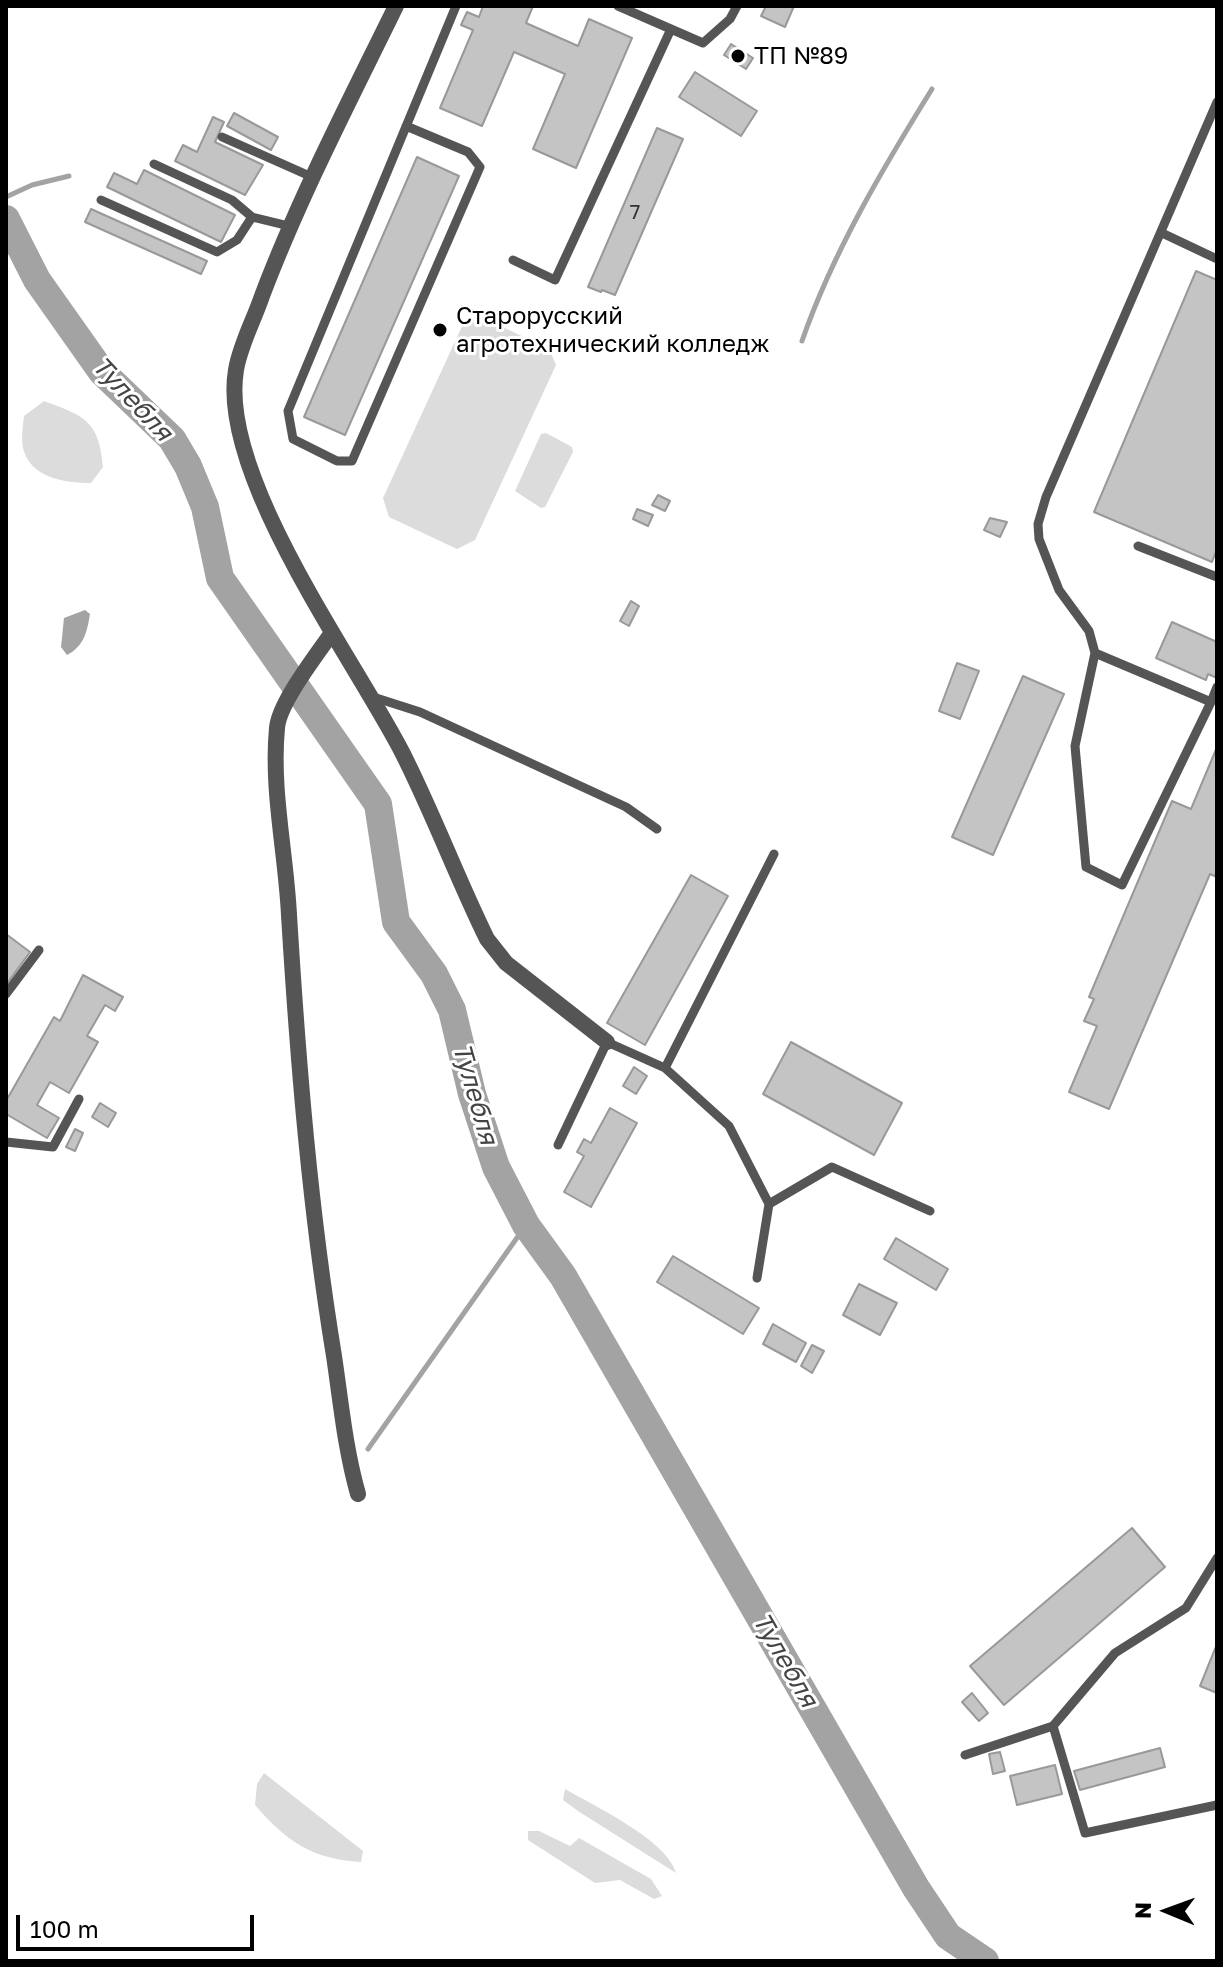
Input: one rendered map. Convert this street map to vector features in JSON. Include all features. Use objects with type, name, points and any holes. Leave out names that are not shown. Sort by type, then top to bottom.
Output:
[{"type":"street","points":[[396,6],[289,226],[236,369],[234,402],[243,443],[267,510],[331,634],[403,753],[487,939],[506,963],[607,1042]]},
{"type":"street","points":[[331,634],[287,698],[277,725],[278,801],[288,896],[299,1081],[345,1448],[358,1494]]},
{"type":"lane","points":[[406,126],[468,152],[480,167],[352,461],[337,461],[293,439],[288,411],[406,126],[456,6]]},
{"type":"lane","points":[[618,6],[703,43],[730,19],[737,6]]},
{"type":"lane","points":[[513,260],[555,280],[671,29]]},
{"type":"lane","points":[[1217,102],[1052,483],[1038,524],[1039,539],[1059,590],[1089,631],[1095,653],[1075,746],[1086,867],[1122,885],[1217,687]]},
{"type":"lane","points":[[222,137],[312,177]]},
{"type":"lane","points":[[154,164],[232,200],[252,217],[289,226]]},
{"type":"lane","points":[[101,200],[217,252],[237,240],[252,217]]},
{"type":"lane","points":[[1162,233],[1217,259]]},
{"type":"lane","points":[[1138,546],[1217,577]]},
{"type":"lane","points":[[1095,653],[1211,702]]},
{"type":"lane","points":[[370,696],[420,712],[626,807],[657,829]]},
{"type":"lane","points":[[665,1068],[774,854]]},
{"type":"lane","points":[[6,994],[39,950]]},
{"type":"lane","points":[[558,1145],[607,1042],[665,1068],[729,1126],[769,1204],[757,1278]]},
{"type":"lane","points":[[6,1142],[53,1147],[79,1099]]},
{"type":"lane","points":[[769,1204],[832,1167],[930,1211]]},
{"type":"lane","points":[[965,1755],[1053,1726],[1115,1653],[1186,1608],[1217,1558]]},
{"type":"lane","points":[[1053,1726],[1085,1833],[1217,1805]]},
{"type":"shaded area","points":[[486,319],[549,349],[556,365],[475,540],[457,549],[389,517],[383,498],[464,322]]},
{"type":"shaded area","points":[[44,401],[80,416],[93,430],[98,439],[103,467],[91,483],[50,477],[27,458],[22,444],[24,416]]},
{"type":"shaded area","points":[[546,433],[572,447],[573,452],[545,507],[541,508],[515,491],[541,434]]},
{"type":"shaded area","points":[[85,610],[90,614],[84,638],[67,655],[61,647],[64,618]]},
{"type":"shaded area","points":[[264,1773],[363,1851],[361,1862],[314,1852],[278,1829],[255,1805],[257,1784]]},
{"type":"shaded area","points":[[565,1789],[645,1837],[659,1848],[676,1873],[563,1800]]},
{"type":"shaded area","points":[[528,1831],[539,1831],[570,1846],[579,1838],[651,1879],[662,1896],[654,1899],[620,1880],[595,1883],[528,1840]]},
{"type":"building","points":[[483,6],[533,6],[526,23],[578,46],[589,19],[632,38],[576,168],[533,149],[565,74],[514,52],[482,126],[440,108],[473,30],[461,25],[467,12],[479,17]]},
{"type":"building","points":[[766,6],[794,6],[785,27],[761,16]]},
{"type":"building","name":"ТП №89","points":[[731,44],[753,58],[746,69],[724,55]]},
{"type":"building","points":[[695,72],[757,111],[741,136],[679,97]]},
{"type":"building","points":[[234,113],[278,137],[271,150],[227,126]]},
{"type":"building","points":[[213,117],[224,122],[215,142],[263,165],[245,195],[175,161],[183,145],[197,152]]},
{"type":"building","points":[[657,128],[683,139],[615,295],[588,287]]},
{"type":"building","points":[[417,157],[459,176],[345,435],[304,417]]},
{"type":"building","points":[[144,170],[235,215],[221,242],[107,187],[114,173],[137,184]]},
{"type":"building","points":[[91,209],[207,261],[201,274],[85,222]]},
{"type":"building","points":[[1196,271],[1217,280],[1217,549],[1212,562],[1094,512]]},
{"type":"building","points":[[658,495],[670,501],[665,511],[652,505]]},
{"type":"building","points":[[637,509],[653,515],[648,526],[633,519]]},
{"type":"building","points":[[990,518],[1007,522],[1000,537],[984,530]]},
{"type":"building","points":[[631,601],[639,606],[629,626],[620,621]]},
{"type":"building","points":[[1172,622],[1217,642],[1217,678],[1208,674],[1206,680],[1156,658]]},
{"type":"building","points":[[957,663],[979,671],[960,719],[939,711]]},
{"type":"building","points":[[1023,676],[1064,694],[993,855],[952,837]]},
{"type":"building","points":[[1217,747],[1217,877],[1210,874],[1109,1109],[1069,1092],[1097,1026],[1084,1021],[1094,999],[1089,997],[1172,801],[1191,809]]},
{"type":"building","points":[[691,875],[728,896],[645,1045],[607,1023]]},
{"type":"building","points":[[6,934],[30,952],[6,985]]},
{"type":"building","points":[[83,975],[123,997],[115,1011],[105,1005],[87,1036],[98,1042],[69,1093],[50,1082],[37,1105],[59,1118],[47,1138],[6,1114],[6,1101],[54,1017],[60,1021]]},
{"type":"building","points":[[791,1042],[902,1103],[874,1155],[763,1094]]},
{"type":"building","points":[[634,1067],[647,1076],[636,1094],[623,1086]]},
{"type":"building","points":[[100,1103],[116,1113],[108,1127],[92,1117]]},
{"type":"building","points":[[610,1108],[637,1123],[591,1207],[564,1192],[584,1156],[577,1152],[584,1139],[591,1143]]},
{"type":"building","points":[[75,1129],[83,1133],[75,1151],[66,1147]]},
{"type":"building","points":[[896,1238],[948,1269],[936,1290],[884,1259]]},
{"type":"building","points":[[673,1256],[759,1308],[743,1334],[657,1282]]},
{"type":"building","points":[[859,1284],[897,1303],[880,1335],[843,1315]]},
{"type":"building","points":[[773,1324],[806,1343],[796,1362],[763,1344]]},
{"type":"building","points":[[812,1345],[824,1351],[812,1373],[801,1366]]},
{"type":"building","points":[[1132,1528],[1165,1567],[1004,1705],[970,1666]]},
{"type":"building","points":[[1217,1644],[1217,1693],[1200,1686]]},
{"type":"building","points":[[972,1693],[988,1713],[979,1721],[962,1702]]},
{"type":"building","points":[[1160,1748],[1165,1767],[1080,1790],[1074,1771]]},
{"type":"building","points":[[1000,1752],[1005,1771],[993,1774],[989,1754]]},
{"type":"building","points":[[1055,1765],[1062,1794],[1017,1805],[1010,1776]]},
{"type":"waterway","points":[[802,341],[844,243],[932,89]]},
{"type":"waterway","points":[[6,197],[32,185],[69,176]]},
{"type":"waterway","name":"Тулебля","points":[[6,219],[37,280],[102,372],[172,439],[188,466],[205,507],[220,578],[378,804],[396,922],[434,974],[452,1010],[472,1094],[496,1167],[526,1225],[563,1276],[916,1888],[948,1936],[985,1961]]},
{"type":"waterway","points":[[368,1449],[526,1225]]},
{"type":"place","name":"ТП №89","points":[[738,56]]},
{"type":"place","name":"Старорусский агротехнический колледж","points":[[440,330]]}]
